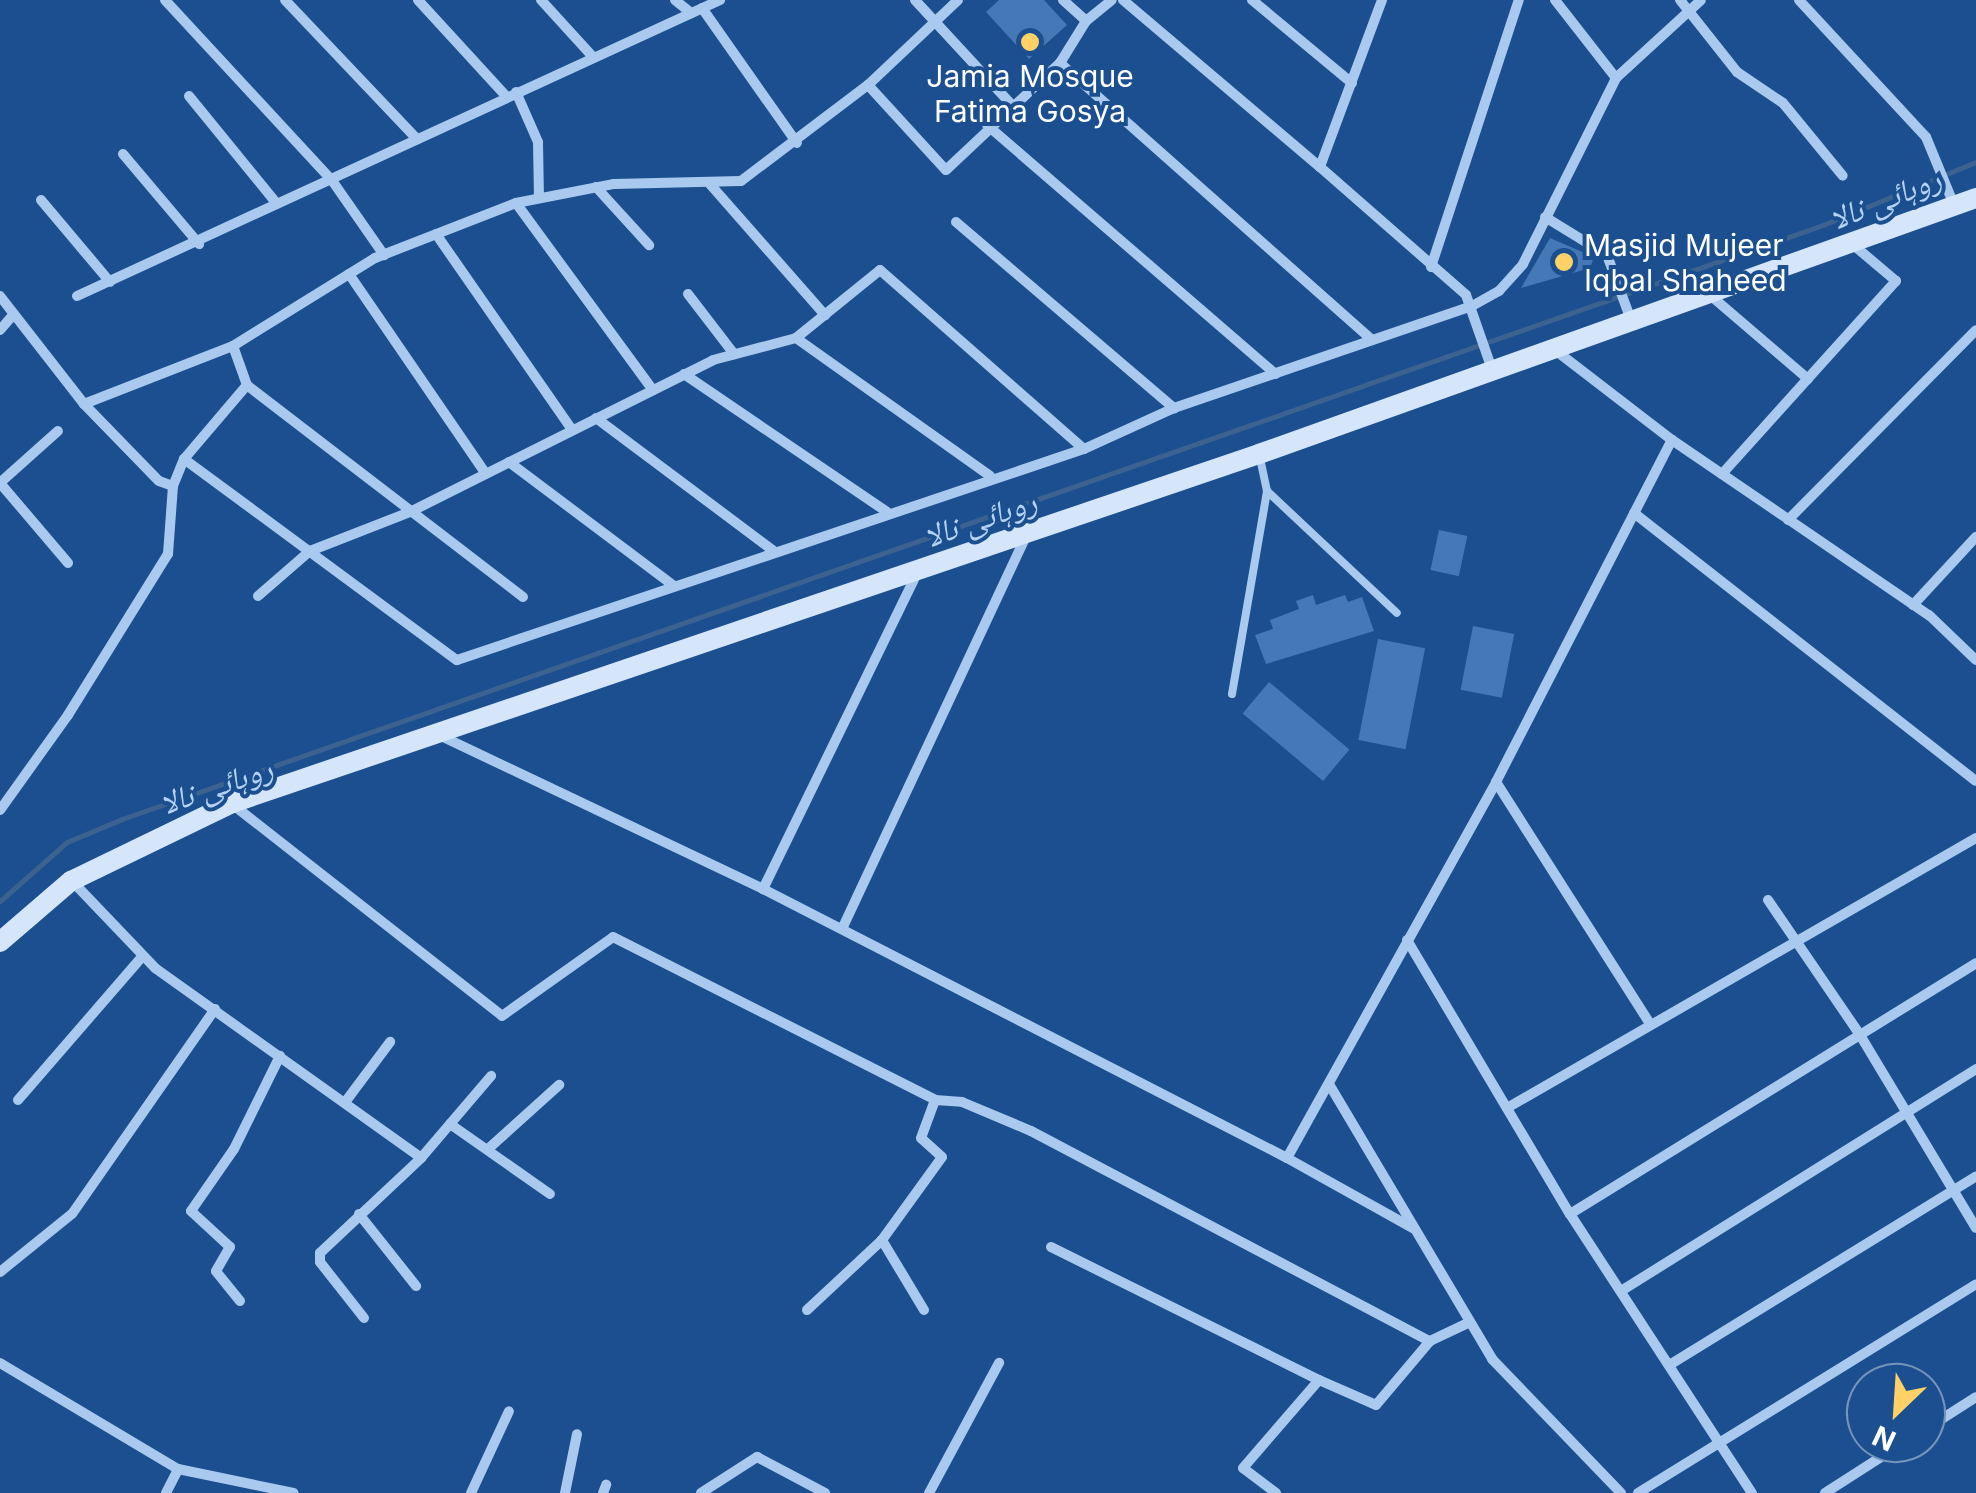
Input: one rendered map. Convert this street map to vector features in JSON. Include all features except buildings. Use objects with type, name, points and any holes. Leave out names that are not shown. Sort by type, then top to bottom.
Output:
[{"type":"street","points":[[166,0],[331,179],[384,255]]},
{"type":"street","points":[[285,0],[417,139]]},
{"type":"street","points":[[418,0],[512,95],[538,142],[539,198]]},
{"type":"street","points":[[541,0],[593,57]]},
{"type":"street","points":[[675,0],[696,11],[797,143]]},
{"type":"street","points":[[77,296],[199,244],[720,0]]},
{"type":"street","points":[[915,0],[1010,104]]},
{"type":"street","points":[[84,404],[233,346],[384,255],[516,203],[596,187],[741,181],[797,143],[868,85],[958,0]]},
{"type":"street","points":[[1063,0],[1086,21]]},
{"type":"street","points":[[868,85],[946,170],[1010,104],[1060,62],[1086,21],[1112,0]]},
{"type":"street","points":[[1123,0],[1320,167],[1430,267],[1472,309],[1492,368]]},
{"type":"street","points":[[1252,0],[1352,83]]},
{"type":"street","points":[[1320,167],[1382,0]]},
{"type":"street","points":[[1430,267],[1519,0]]},
{"type":"street","points":[[1555,0],[1616,78]]},
{"type":"street","points":[[1680,0],[1737,72],[1782,102],[1843,176]]},
{"type":"street","points":[[184,459],[457,660],[990,476],[1084,449],[1174,408],[1472,309],[1499,291],[1523,264],[1616,78],[1702,0]]},
{"type":"street","points":[[1799,0],[1926,137],[1951,198]]},
{"type":"street","points":[[1060,62],[1372,340]]},
{"type":"street","points":[[188,96],[278,204]]},
{"type":"street","points":[[988,125],[1275,374]]},
{"type":"street","points":[[123,154],[199,244]]},
{"type":"street","points":[[709,183],[826,315]]},
{"type":"street","points":[[596,187],[649,246]]},
{"type":"street","points":[[0,942],[71,880],[232,803],[1259,454],[1492,368],[1555,350],[1630,314],[1851,242],[1951,198],[1976,198]]},
{"type":"street","points":[[41,200],[110,282]]},
{"type":"street","points":[[516,203],[653,390]]},
{"type":"street","points":[[1545,217],[1595,242],[1615,273],[1630,314]]},
{"type":"street","points":[[956,222],[1174,408]]},
{"type":"street","points":[[436,234],[572,430]]},
{"type":"street","points":[[1722,474],[1896,282],[1851,242]]},
{"type":"street","points":[[258,596],[310,551],[410,512],[684,374],[734,354],[796,338],[880,270],[1084,449]]},
{"type":"street","points":[[349,274],[486,474]]},
{"type":"street","points":[[1706,292],[1808,379]]},
{"type":"street","points":[[688,294],[734,354]]},
{"type":"street","points":[[0,296],[84,404],[159,481],[173,486]]},
{"type":"street","points":[[0,330],[14,314]]},
{"type":"street","points":[[1788,520],[1976,330]]},
{"type":"street","points":[[796,338],[990,476]]},
{"type":"street","points":[[233,346],[247,384],[524,597]]},
{"type":"street","points":[[1555,350],[1672,440],[1913,604],[1976,660]]},
{"type":"street","points":[[684,374],[887,512]]},
{"type":"street","points":[[0,810],[68,715],[168,554],[173,486],[184,459],[247,384]]},
{"type":"street","points":[[596,418],[774,551]]},
{"type":"street","points":[[58,431],[1,482],[68,563]]},
{"type":"street","points":[[1288,1158],[1496,782],[1672,440]]},
{"type":"street","points":[[509,462],[674,586]]},
{"type":"street","points":[[1634,513],[1976,781]]},
{"type":"street","points":[[842,929],[1028,532]]},
{"type":"street","points":[[1913,604],[1976,537]]},
{"type":"street","points":[[763,889],[918,570]]},
{"type":"street","points":[[438,734],[842,929],[1288,1158],[1415,1229]]},
{"type":"street","points":[[1496,782],[1650,1024]]},
{"type":"street","points":[[232,803],[502,1016],[613,936],[935,1100],[962,1102],[1031,1131],[1430,1341]]},
{"type":"street","points":[[1508,1108],[1976,838]]},
{"type":"street","points":[[71,880],[142,957],[421,1158]]},
{"type":"street","points":[[1768,900],[1860,1035],[1976,1228]]},
{"type":"street","points":[[1407,940],[1570,1214],[1752,1493]]},
{"type":"street","points":[[18,1100],[142,957]]},
{"type":"street","points":[[1570,1214],[1976,963]]},
{"type":"street","points":[[0,1272],[72,1214],[215,1009]]},
{"type":"street","points":[[346,1101],[390,1042]]},
{"type":"street","points":[[240,1301],[217,1276],[230,1247],[191,1211],[234,1149],[280,1056]]},
{"type":"street","points":[[1621,1291],[1976,1070]]},
{"type":"street","points":[[364,1318],[320,1262],[324,1246],[421,1158],[491,1076]]},
{"type":"street","points":[[488,1150],[559,1084]]},
{"type":"street","points":[[1329,1084],[1492,1359],[1621,1493]]},
{"type":"street","points":[[807,1310],[882,1240],[942,1157],[921,1138],[935,1100]]},
{"type":"street","points":[[450,1124],[550,1194]]},
{"type":"street","points":[[1671,1364],[1976,1176]]},
{"type":"street","points":[[359,1214],[416,1286]]},
{"type":"street","points":[[882,1240],[924,1310]]},
{"type":"street","points":[[1051,1247],[1376,1405],[1430,1341],[1470,1322]]},
{"type":"street","points":[[1638,1493],[1976,1284]]},
{"type":"street","points":[[0,1362],[178,1469],[294,1493]]},
{"type":"street","points":[[929,1493],[999,1363]]},
{"type":"street","points":[[1276,1493],[1242,1468],[1319,1380]]},
{"type":"street","points":[[1946,1417],[1976,1397]]},
{"type":"street","points":[[472,1493],[509,1411]]},
{"type":"street","points":[[565,1493],[576,1434]]},
{"type":"street","points":[[701,1493],[757,1458],[825,1493]]},
{"type":"street","points":[[1824,1493],[1871,1463]]},
{"type":"street","points":[[166,1493],[178,1469]]},
{"type":"lane","points":[[1232,694],[1268,491],[1259,454]]},
{"type":"lane","points":[[1268,491],[1397,612]]},
{"type":"waterway","name":"روہائی نالا","points":[[0,901],[67,842],[122,819],[1823,225],[1976,162]]},
{"type":"place","name":"Jamia Mosque Fatima Gosya","points":[[1030,42]]},
{"type":"place","name":"Masjid Mujeer Iqbal Shaheed","points":[[1564,262]]}]
